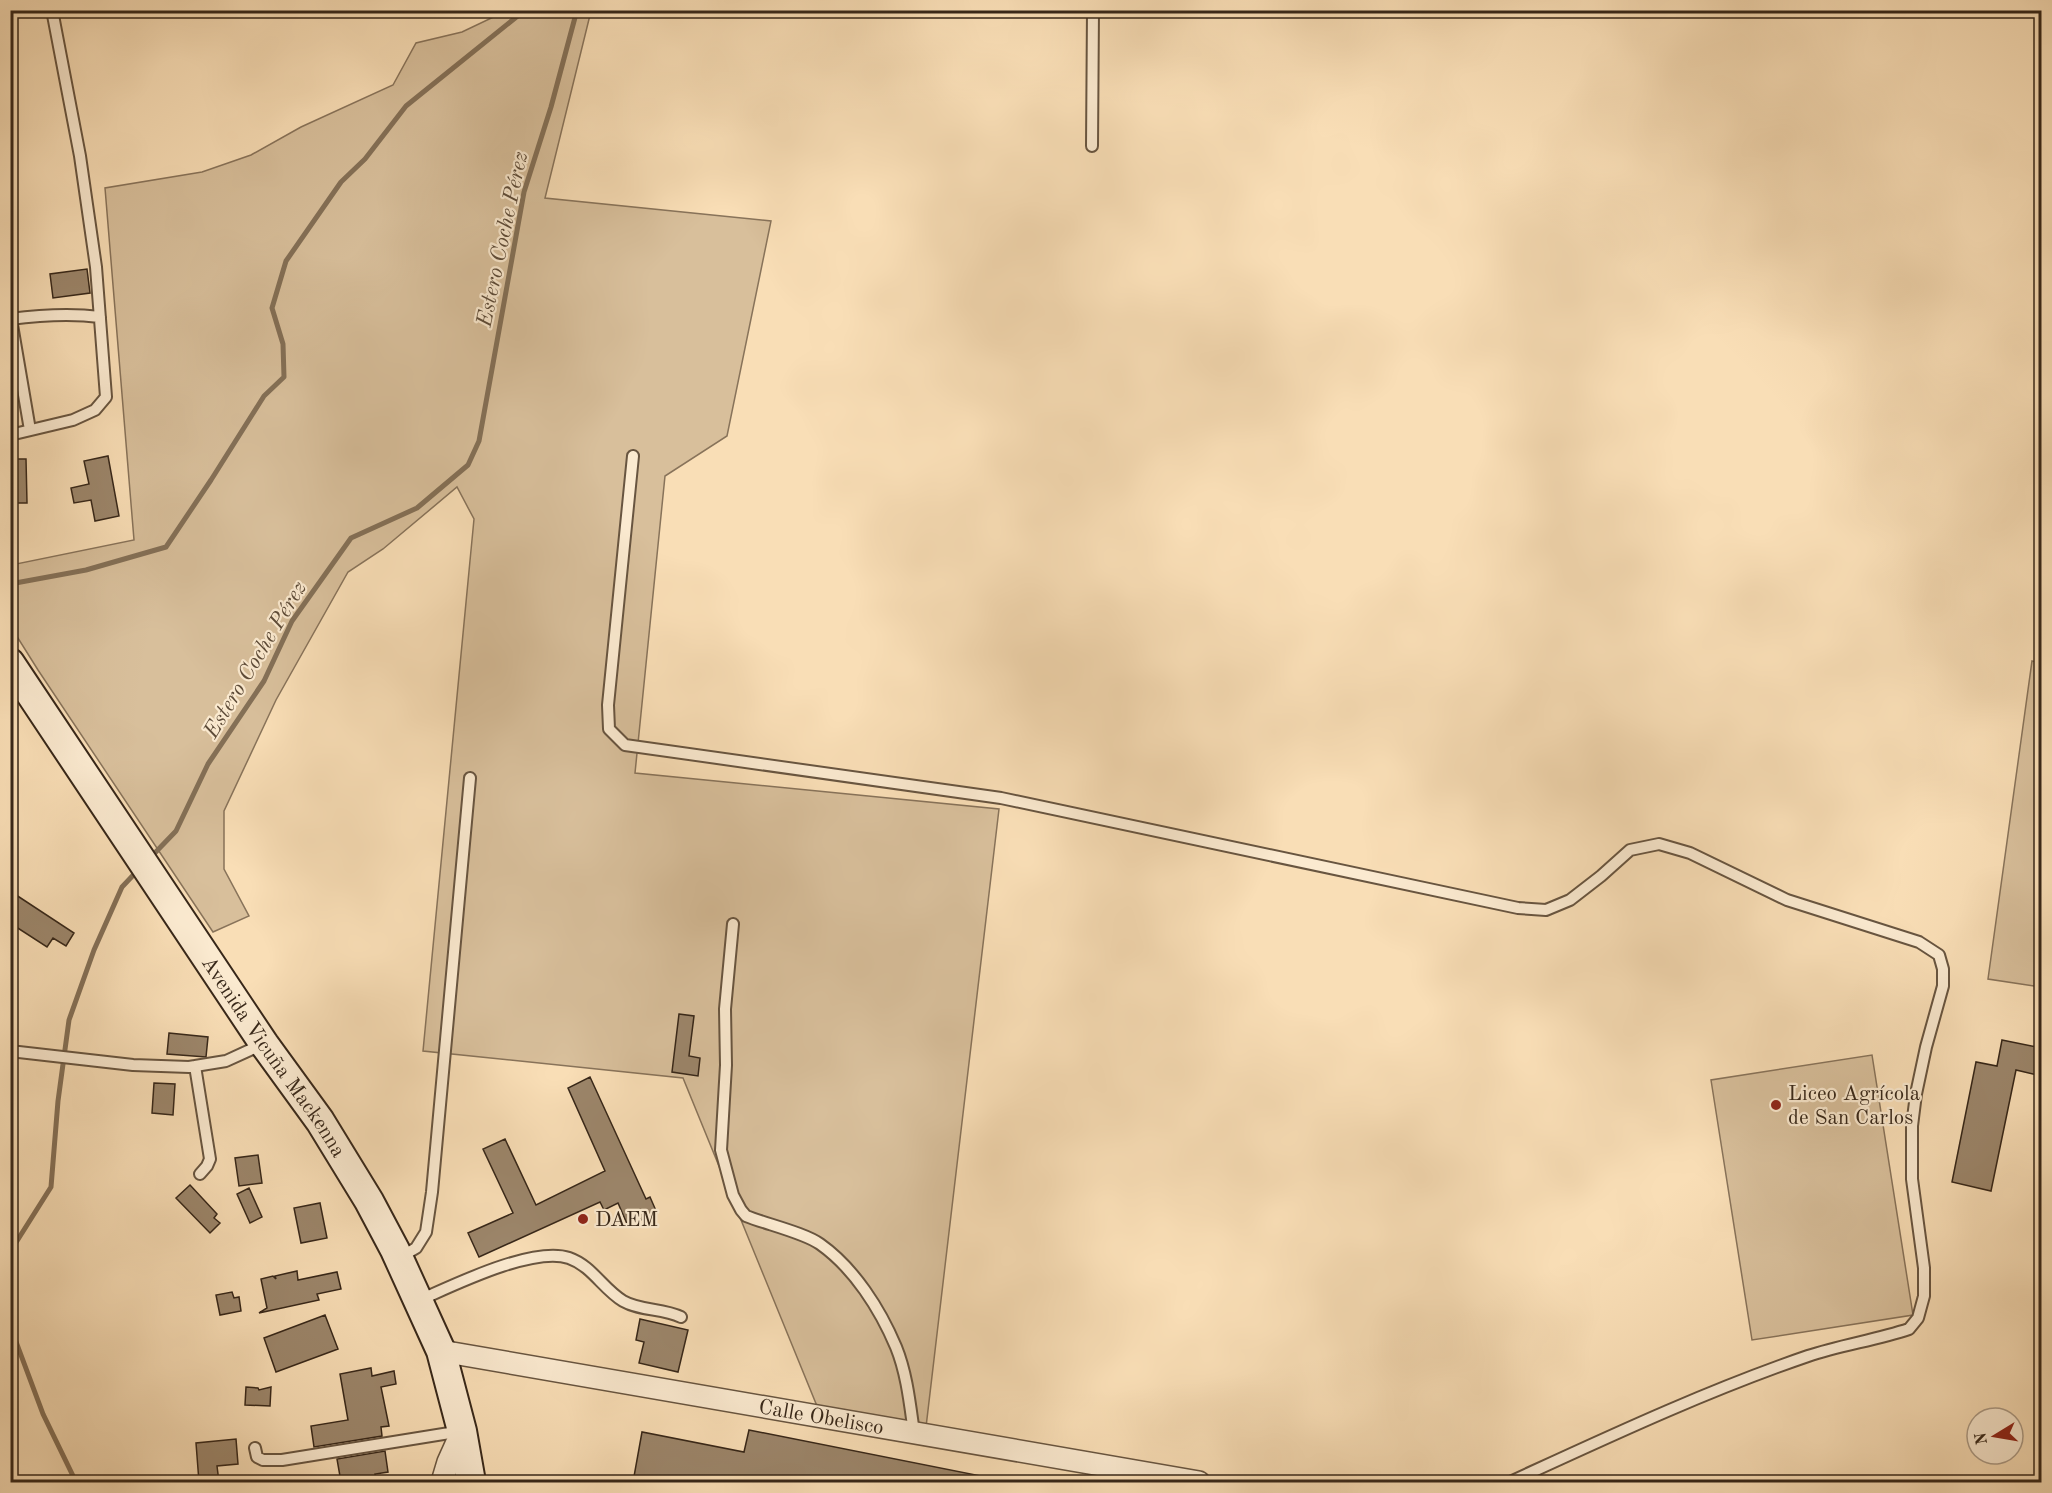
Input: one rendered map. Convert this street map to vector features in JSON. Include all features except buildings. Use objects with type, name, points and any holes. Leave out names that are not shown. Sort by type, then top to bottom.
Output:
[{"type":"main road","name":"Avenida Vicuña Mackenna","points":[[10,663],[264,1044],[293,1082],[345,1161],[399,1258],[420,1300],[441,1352],[462,1431],[471,1482]]},
{"type":"street","name":"Calle Obelisco","points":[[441,1352],[1199,1482]]},
{"type":"street","points":[[442,1482],[462,1431]]},
{"type":"lane","points":[[10,435],[73,420],[95,410],[106,397],[96,267],[80,156],[52,10]]},
{"type":"lane","points":[[1092,146],[1093,10]]},
{"type":"lane","points":[[30,430],[11,319],[48,314],[100,317]]},
{"type":"lane","points":[[633,456],[608,705],[609,729],[625,745],[1001,798],[1518,908],[1546,910],[1570,900],[1630,850],[1659,844],[1690,854],[1787,900],[1919,942],[1939,955],[1943,986],[1926,1047],[1912,1126],[1912,1179],[1924,1268],[1924,1296],[1918,1318],[1910,1329],[1816,1354],[1707,1395],[1647,1419],[1510,1482]]},
{"type":"lane","points":[[399,1258],[416,1248],[426,1232],[432,1192],[470,778]]},
{"type":"lane","points":[[733,924],[725,1009],[726,1065],[721,1150],[733,1195],[746,1216],[819,1242],[845,1267],[872,1300],[897,1349],[910,1398],[914,1433]]},
{"type":"lane","points":[[10,1051],[133,1065],[195,1066],[226,1061],[264,1044]]},
{"type":"lane","points":[[195,1066],[210,1159],[200,1174]]},
{"type":"lane","points":[[420,1300],[480,1274],[521,1260],[539,1256],[568,1257],[587,1268],[606,1288],[625,1302],[671,1312],[681,1317]]},
{"type":"lane","points":[[255,1448],[257,1457],[263,1460],[282,1460],[462,1431]]},
{"type":"shaded area","points":[[506,11],[591,11],[545,198],[771,221],[727,436],[665,476],[635,773],[999,809],[926,1427],[817,1406],[683,1078],[423,1051],[474,519],[457,487],[383,549],[348,572],[276,700],[224,811],[224,869],[249,916],[213,932],[11,627],[11,565],[134,540],[105,188],[202,172],[251,155],[301,127],[393,85],[416,43],[462,32]]},
{"type":"shaded area","points":[[2032,661],[2042,663],[2041,987],[1988,979]]},
{"type":"shaded area","points":[[1872,1055],[1913,1315],[1752,1340],[1711,1080]]},
{"type":"waterway","points":[[10,584],[86,570],[166,547],[264,396],[284,377],[283,344],[272,308],[286,261],[341,182],[365,159],[406,106],[525,10]]},
{"type":"waterway","name":"Estero Coche Pérez","points":[[150,858],[176,831],[208,764],[264,681],[292,621],[351,538],[417,508],[468,465],[479,441],[524,192],[551,107],[577,10]]},
{"type":"waterway","name":"Estero Coche Pérez","points":[[10,1252],[51,1187],[58,1101],[69,1020],[94,950],[122,887],[139,869]]},
{"type":"waterway","name":"Estero Coche Pérez","points":[[10,1321],[43,1414],[76,1482]]},
{"type":"place","name":"Liceo Agrícola de San Carlos","points":[[1776,1105]]},
{"type":"place","name":"DAEM","points":[[583,1219]]}]
